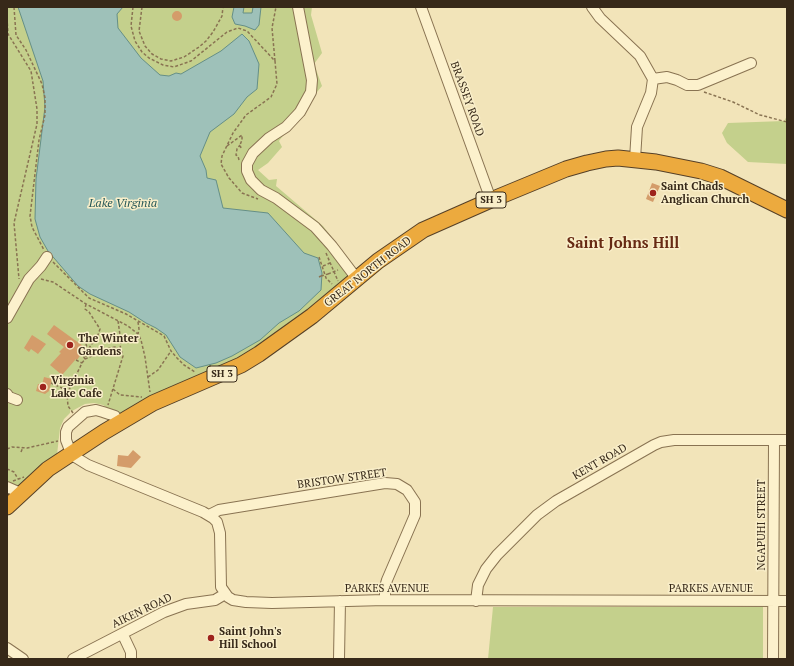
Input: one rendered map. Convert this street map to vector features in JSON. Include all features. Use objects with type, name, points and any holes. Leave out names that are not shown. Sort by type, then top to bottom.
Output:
[{"type":"highway","name":"GREAT NORTH ROAD","points":[[7,507],[13,488],[48,469],[68,446],[113,418],[152,400],[251,360],[312,316],[396,248],[423,230],[566,169],[587,162],[606,159],[635,159],[680,166],[720,178],[787,210]]},
{"type":"street","points":[[298,7],[312,80],[311,92],[300,112],[286,127],[260,145],[253,153],[247,164],[247,171],[251,180],[261,190],[276,198],[315,227],[332,246],[357,279]]},
{"type":"street","name":"BRASSEY ROAD","points":[[421,7],[491,200]]},
{"type":"street","points":[[592,7],[600,18],[640,56],[653,80],[651,93],[637,127],[635,159]]},
{"type":"street","points":[[653,80],[667,77],[687,85],[694,86],[751,63]]},
{"type":"street","points":[[7,318],[29,279],[41,266],[47,256]]},
{"type":"street","points":[[7,394],[9,397],[17,400]]},
{"type":"street","points":[[113,418],[96,410],[85,412],[68,427],[66,432],[68,446],[74,457],[88,465],[209,515],[217,522],[219,528],[221,583],[222,590],[225,594]]},
{"type":"street","name":"KENT ROAD","points":[[476,601],[478,586],[486,569],[497,555],[537,515],[556,501],[654,445],[661,442],[674,440],[787,440]]},
{"type":"street","name":"NGAPUHI STREET","points":[[773,659],[774,440]]},
{"type":"street","name":"BRISTOW STREET","points":[[209,515],[219,510],[385,483],[392,483],[402,486],[407,490],[415,502],[415,515],[387,580],[385,587],[385,600]]},
{"type":"street","name":"PARKES AVENUE","points":[[225,594],[234,600],[246,602],[385,600],[787,601]]},
{"type":"street","name":"AIKEN ROAD","points":[[73,659],[164,612],[186,604],[210,602],[225,594]]},
{"type":"street","points":[[339,659],[340,601]]},
{"type":"street","points":[[123,634],[131,652],[131,659]]},
{"type":"street","points":[[7,648],[22,659]]},
{"type":"path","points":[[14,7],[16,35],[26,50],[42,84],[45,98],[46,115],[38,140],[30,216],[32,227],[47,256],[89,298],[126,314],[164,336],[171,351],[184,365],[194,370]]},
{"type":"path","points":[[133,7],[131,26],[135,41],[142,52],[149,58],[163,65],[174,67],[191,61],[227,32],[238,28],[247,31],[275,61]]},
{"type":"path","points":[[142,7],[139,31],[145,46],[152,54],[161,59],[171,61],[184,57],[206,42],[222,16],[222,7]]},
{"type":"path","points":[[260,199],[242,193],[229,178],[221,164],[222,156],[233,133],[246,115],[271,97],[277,84],[272,28],[276,7]]},
{"type":"path","points":[[7,18],[8,34],[31,71],[37,109],[37,124],[14,223],[21,293]]},
{"type":"path","points":[[694,86],[704,92],[733,102],[760,115],[787,122]]},
{"type":"path","points":[[227,146],[242,135],[242,140],[237,149],[236,155],[238,156],[239,160],[247,164]]},
{"type":"path","points":[[240,144],[241,148]]},
{"type":"path","points":[[319,257],[326,278],[332,284],[336,285],[338,280],[324,248]]},
{"type":"path","points":[[322,266],[330,262]]},
{"type":"path","points":[[319,277],[334,271]]},
{"type":"path","points":[[29,279],[54,282],[86,304],[128,326],[138,334],[142,344],[152,400]]},
{"type":"path","points":[[86,304],[85,309],[95,320],[100,329],[95,340],[85,354],[86,358]]},
{"type":"path","points":[[113,418],[106,410],[123,356],[120,349],[121,342],[117,320]]},
{"type":"path","points":[[138,322],[140,329],[138,334]]},
{"type":"path","points":[[86,358],[82,354],[87,347],[85,342],[91,337],[95,340]]},
{"type":"path","points":[[71,412],[66,399],[67,393],[82,363],[86,358],[110,348],[115,347],[120,349]]},
{"type":"path","points":[[148,378],[158,370],[171,351]]},
{"type":"path","points":[[76,360],[82,363]]},
{"type":"path","points":[[51,384],[62,388],[67,393]]},
{"type":"path","points":[[113,389],[120,396],[147,397],[152,400]]},
{"type":"path","points":[[7,449],[12,447],[68,446]]},
{"type":"path","points":[[21,452],[23,447]]},
{"type":"path","points":[[7,469],[14,472],[18,479]]},
{"type":"path","points":[[13,488],[18,479],[23,476],[28,479]]},
{"type":"green space","points":[[7,7],[312,7],[311,15],[322,53],[314,64],[322,86],[279,141],[282,147],[268,163],[258,170],[269,180],[277,179],[276,186],[323,226],[358,271],[264,347],[120,417],[103,405],[94,403],[85,404],[72,411],[70,410],[70,413],[64,419],[60,428],[57,455],[13,490],[7,486]]},
{"type":"green space","points":[[787,116],[787,164],[748,162],[727,143],[722,133],[728,123],[784,121]]},
{"type":"green space","points":[[493,607],[763,607],[763,659],[488,659]]},
{"type":"water","name":"Lake Virginia","points":[[18,7],[123,7],[117,14],[118,28],[141,58],[160,75],[169,76],[176,73],[181,74],[221,51],[242,34],[249,41],[259,64],[257,89],[247,97],[234,114],[210,132],[200,156],[206,170],[207,178],[216,180],[223,208],[268,213],[304,253],[318,258],[322,273],[321,290],[299,311],[279,323],[260,340],[232,356],[216,363],[196,368],[180,357],[166,335],[156,328],[129,312],[90,294],[78,286],[48,251],[40,237],[35,219],[36,179],[45,107],[43,81]]},
{"type":"water","points":[[234,7],[244,7],[243,13],[252,13],[253,7],[261,7],[259,25],[255,30],[235,24],[232,17]]},
{"type":"building","points":[[175,11],[179,11],[181,12],[181,20],[175,21],[172,18],[172,14]]},
{"type":"building","name":"Saint Chads Anglican Church","points":[[652,183],[660,186],[653,202],[646,199]]},
{"type":"building","points":[[54,325],[83,346],[84,350],[77,360],[76,359],[62,375],[50,365],[61,353],[59,352],[64,347],[47,334]]},
{"type":"building","points":[[32,335],[46,344],[38,354],[31,349],[29,352],[24,348]]},
{"type":"building","name":"Virginia Lake Cafe","points":[[44,377],[52,379],[49,391],[45,394],[36,391],[38,384],[42,385]]},
{"type":"building","points":[[133,450],[141,457],[131,468],[117,466],[118,455],[128,456]]},
{"type":"place","name":"Saint Chads Anglican Church","points":[[653,193]]},
{"type":"place","name":"The Winter Gardens","points":[[70,345]]},
{"type":"place","name":"Virginia Lake Cafe","points":[[43,387]]},
{"type":"place","name":"Saint John's Hill School","points":[[211,638]]},
{"type":"district","name":"Saint Johns Hill","points":[[623,244]]}]
